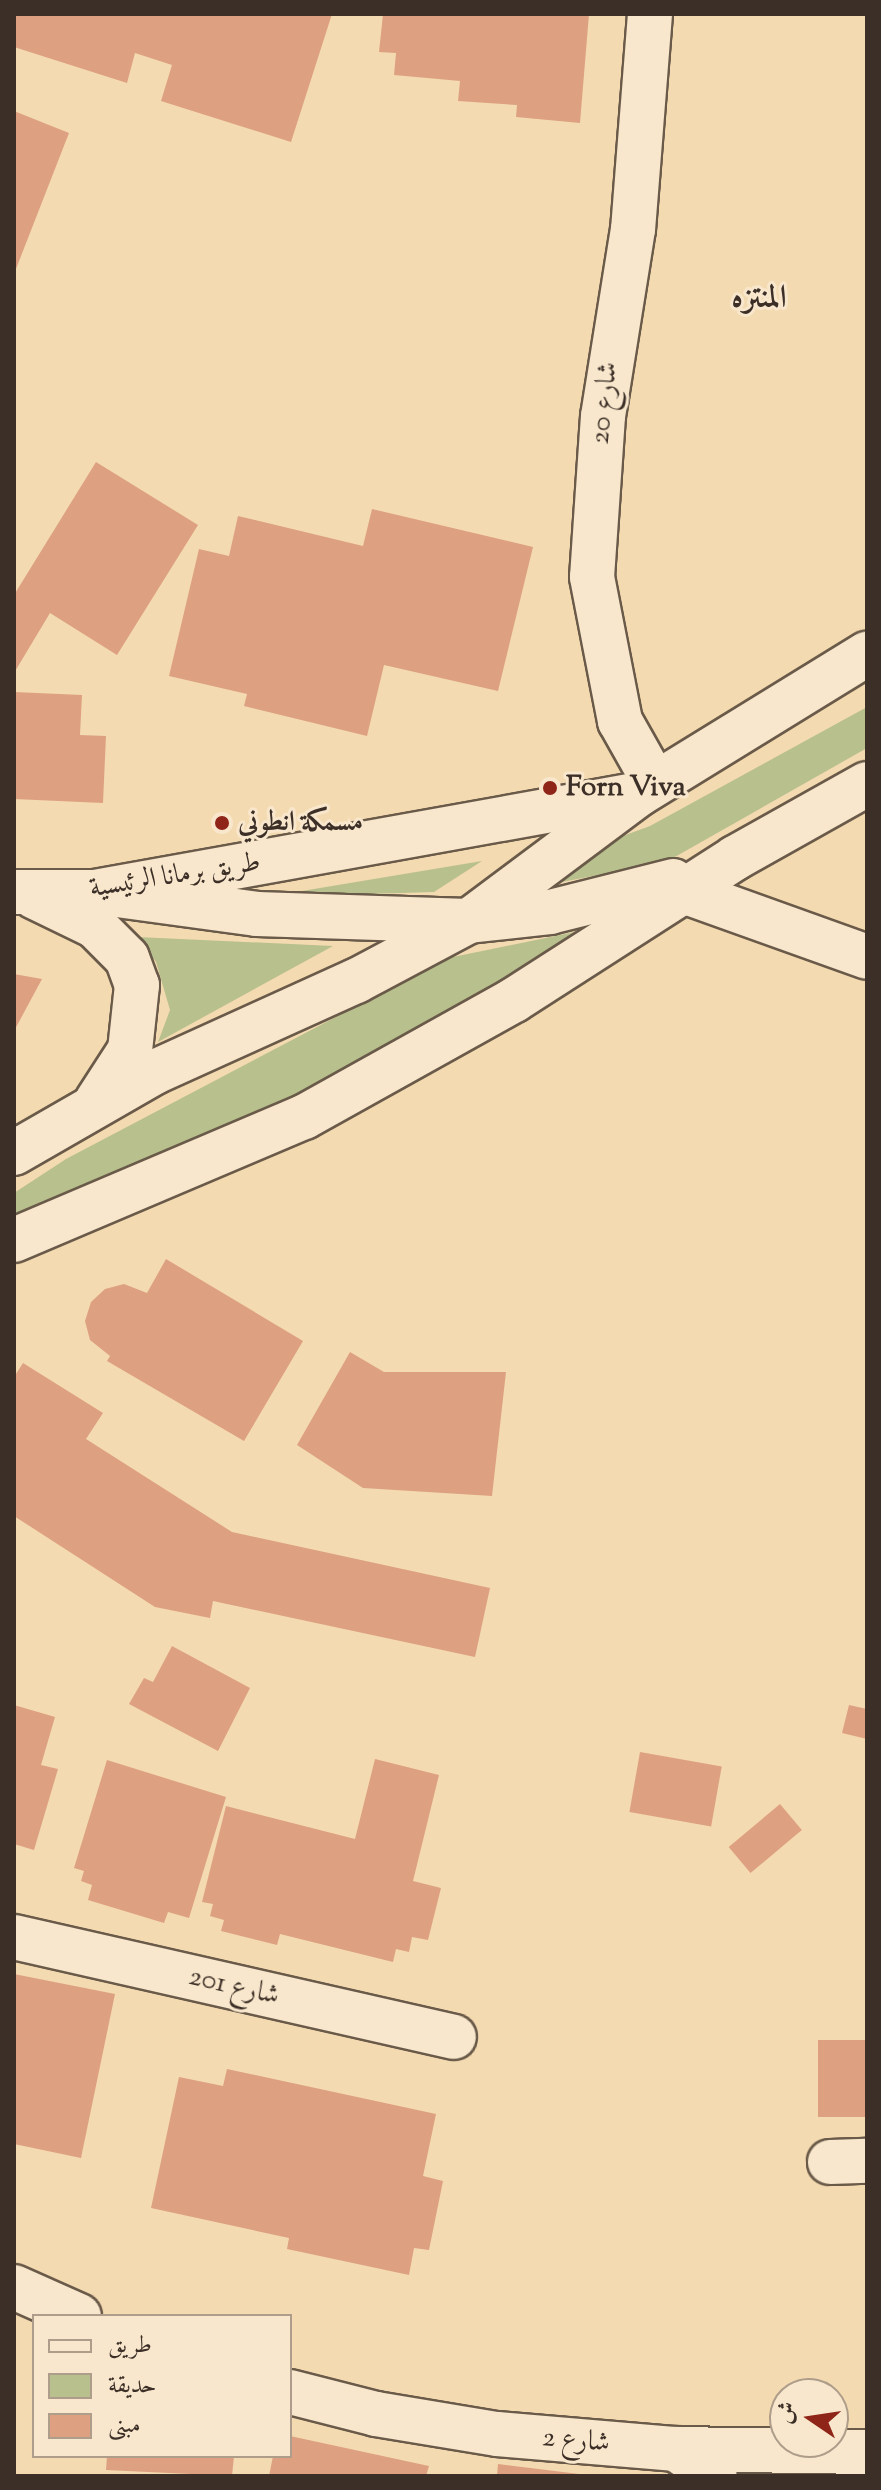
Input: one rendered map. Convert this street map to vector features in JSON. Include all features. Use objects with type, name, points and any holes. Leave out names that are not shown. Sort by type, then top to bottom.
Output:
[{"type":"street","name":"شارع 20","points":[[647,788],[620,721],[592,577],[604,402],[633,229],[650,14]]},
{"type":"street","name":"طريق برمانا الرئيسية","points":[[16,892],[95,892],[647,788],[867,654]]},
{"type":"street","points":[[14,1240],[304,1117],[514,1000],[735,858],[867,784]]},
{"type":"street","points":[[14,1153],[95,1104],[203,1048],[356,981],[469,921],[647,788]]},
{"type":"street","points":[[95,892],[257,914],[469,921],[550,912],[639,893],[735,858]]},
{"type":"street","points":[[683,891],[867,957]]},
{"type":"street","points":[[16,892],[95,926],[127,958],[137,985],[130,1050],[113,1083],[95,1104]]},
{"type":"street","name":"شارع 201","points":[[14,1937],[454,2037]]},
{"type":"street","points":[[14,2287],[75,2314]]},
{"type":"street","name":"شارع 2","points":[[292,2393],[376,2414],[497,2434],[676,2449],[867,2452]]},
{"type":"street","points":[[676,2449],[715,2476]]},
{"type":"green space","points":[[867,707],[867,748],[666,862],[546,885],[574,854],[650,826]]},
{"type":"green space","points":[[482,861],[434,892],[266,897]]},
{"type":"green space","points":[[628,921],[476,1021],[125,1186],[14,1215],[14,1193],[66,1159],[448,958]]},
{"type":"green space","points":[[137,937],[333,946],[158,1042],[170,1010],[156,962]]},
{"type":"building","points":[[14,14],[332,14],[291,142],[161,101],[172,65],[135,53],[127,83],[14,47]]},
{"type":"building","points":[[383,14],[589,14],[580,123],[516,117],[517,105],[458,101],[460,81],[394,75],[396,53],[379,52]]},
{"type":"building","points":[[14,111],[69,133],[14,274]]},
{"type":"building","points":[[96,462],[198,525],[117,655],[50,613],[14,673],[14,595]]},
{"type":"building","points":[[372,509],[533,547],[498,691],[384,665],[367,736],[244,706],[247,694],[169,676],[199,549],[229,556],[238,516],[363,546]]},
{"type":"building","points":[[14,692],[82,695],[80,735],[106,736],[103,803],[14,799]]},
{"type":"building","points":[[14,974],[42,979],[14,1031]]},
{"type":"building","points":[[166,1259],[303,1341],[244,1441],[107,1361],[110,1356],[90,1340],[85,1321],[91,1302],[105,1289],[124,1284],[147,1293]]},
{"type":"building","points":[[350,1352],[384,1372],[506,1372],[492,1496],[363,1488],[297,1445]]},
{"type":"building","points":[[23,1363],[103,1413],[86,1439],[232,1532],[490,1588],[475,1657],[213,1601],[210,1618],[155,1607],[14,1516],[14,1377]]},
{"type":"building","points":[[172,1646],[250,1688],[218,1751],[129,1704],[144,1678],[153,1682]]},
{"type":"building","points":[[14,1705],[55,1717],[41,1765],[58,1769],[34,1850],[14,1844]]},
{"type":"building","points":[[849,1705],[867,1709],[867,1739],[842,1733]]},
{"type":"building","points":[[640,1752],[722,1766],[711,1826],[629,1812]]},
{"type":"building","points":[[375,1759],[439,1775],[413,1881],[441,1888],[428,1940],[412,1937],[409,1952],[396,1949],[393,1962],[280,1934],[277,1945],[221,1931],[224,1920],[210,1916],[213,1904],[202,1902],[226,1806],[355,1839]]},
{"type":"building","points":[[107,1760],[226,1797],[189,1918],[168,1912],[164,1923],[88,1900],[92,1885],[81,1881],[84,1871],[74,1868]]},
{"type":"building","points":[[780,1804],[802,1830],[751,1873],[729,1847]]},
{"type":"building","points":[[14,1974],[115,1994],[81,2158],[14,2144]]},
{"type":"building","points":[[818,2040],[867,2040],[867,2117],[818,2117]]},
{"type":"building","points":[[227,2069],[436,2114],[423,2176],[443,2181],[429,2250],[414,2248],[409,2275],[287,2249],[289,2238],[151,2208],[179,2077],[223,2086]]},
{"type":"building","points":[[292,2436],[429,2466],[426,2476],[269,2476],[273,2458],[292,2458]]},
{"type":"building","points":[[107,2458],[234,2458],[232,2476],[106,2470]]},
{"type":"building","points":[[498,2464],[579,2474],[579,2476],[497,2476]]},
{"type":"place","name":"Forn Viva","points":[[550,788]]},
{"type":"place","name":"مسمكة انطوني","points":[[222,823]]},
{"type":"district","name":"المنتزه","points":[[759,299]]}]
